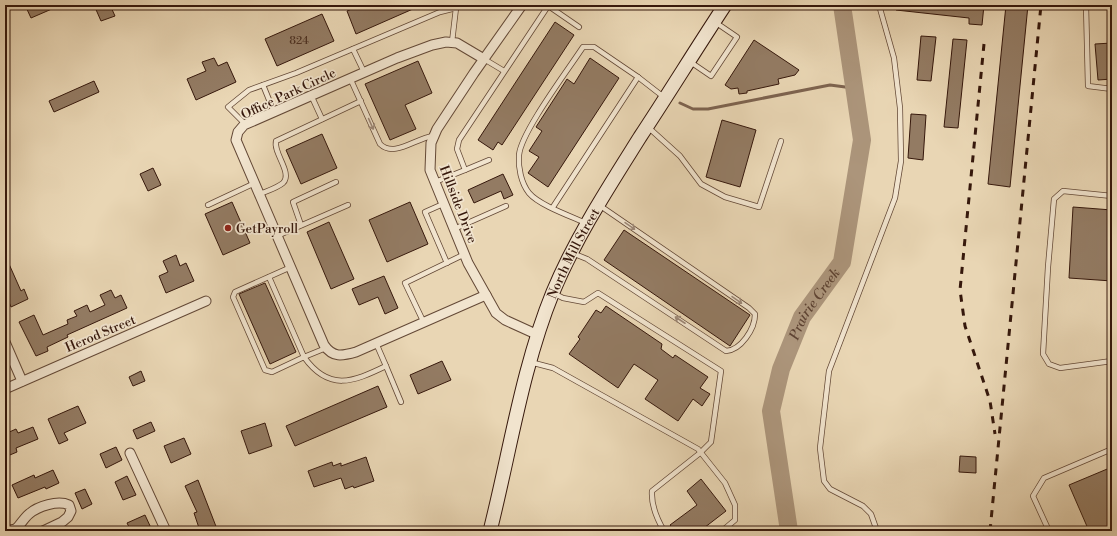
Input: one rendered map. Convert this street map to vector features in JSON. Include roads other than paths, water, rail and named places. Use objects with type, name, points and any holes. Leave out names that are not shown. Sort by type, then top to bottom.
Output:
[{"type":"main road","name":"North Mill Street","points":[[490,531],[530,362],[553,293],[572,252],[598,204],[725,5]]},
{"type":"street","name":"Hillside Drive","points":[[522,5],[484,59],[434,136],[431,143],[430,170],[465,254],[496,314],[504,320],[538,335]]},
{"type":"street","points":[[452,42],[457,43],[484,59]]},
{"type":"street","name":"Office Park Circle","points":[[326,348],[236,140],[238,132],[245,124],[364,72],[432,45],[452,42]]},
{"type":"street","points":[[326,348],[329,352],[340,356],[356,352],[486,295]]},
{"type":"street","name":"Herod Street","points":[[5,389],[206,301]]},
{"type":"street","points":[[5,342],[22,381]]},
{"type":"street","points":[[130,453],[166,531]]},
{"type":"street","points":[[5,531],[17,530],[30,513],[36,509],[62,502],[69,505],[71,511],[68,517],[43,531]]},
{"type":"lane","points":[[245,124],[228,107],[249,90],[440,12],[462,5]]},
{"type":"lane","points":[[465,170],[457,149],[459,140],[548,5],[580,28]]},
{"type":"lane","points":[[877,531],[871,514],[863,506],[830,489],[824,481],[820,448],[829,371],[895,198],[901,161],[900,108],[894,58],[879,5]]},
{"type":"lane","points":[[1086,5],[1088,86],[1112,89]]},
{"type":"lane","points":[[452,42],[456,7]]},
{"type":"lane","points":[[689,61],[711,76],[737,37],[714,22]]},
{"type":"lane","points":[[587,223],[553,207],[529,193],[520,174],[519,154],[526,133],[583,47],[594,47],[638,77],[665,98]]},
{"type":"lane","points":[[353,48],[364,72]]},
{"type":"lane","points":[[484,59],[504,71]]},
{"type":"lane","points":[[553,207],[638,77]]},
{"type":"lane","points":[[350,78],[380,144],[385,149],[393,150],[423,137],[434,136]]},
{"type":"lane","points":[[263,85],[274,112]]},
{"type":"lane","points":[[311,95],[322,119]]},
{"type":"lane","points":[[260,194],[283,183],[286,178],[286,173],[276,150],[276,141],[361,101]]},
{"type":"lane","points":[[647,126],[680,156],[702,184],[725,197],[759,207],[781,142]]},
{"type":"lane","points":[[435,182],[489,160]]},
{"type":"lane","points":[[301,225],[293,202],[336,182]]},
{"type":"lane","points":[[208,205],[255,183]]},
{"type":"lane","points":[[1112,196],[1063,191],[1054,200],[1048,267],[1043,354],[1049,364],[1060,368],[1112,361]]},
{"type":"lane","points":[[443,204],[425,212],[447,263]]},
{"type":"lane","points":[[572,252],[587,259],[726,351],[734,350],[740,346],[755,322],[755,314],[749,308],[598,204]]},
{"type":"lane","points":[[277,236],[348,205]]},
{"type":"lane","points":[[454,228],[506,206]]},
{"type":"lane","points":[[424,323],[405,283],[465,254]]},
{"type":"lane","points":[[291,267],[235,292],[233,298],[265,370],[272,372],[326,348]]},
{"type":"lane","points":[[269,277],[304,357],[314,370],[329,379],[348,381],[367,375],[386,366]]},
{"type":"lane","points":[[553,293],[564,298],[584,302],[598,293],[721,371],[711,442],[700,453],[652,491],[651,500],[664,531]]},
{"type":"lane","points":[[376,343],[400,402]]},
{"type":"lane","points":[[530,362],[553,368],[698,450],[725,482],[735,505],[735,520],[722,531]]},
{"type":"lane","points":[[1049,531],[1033,496],[1044,478],[1112,449]]},
{"type":"waterway","name":"Prairie Creek","points":[[789,531],[771,411],[781,369],[802,317],[842,262],[862,140],[842,5]]},
{"type":"waterway","points":[[680,103],[693,109],[708,109],[830,85],[853,88]]},
{"type":"railway","points":[[990,531],[1041,5]]},
{"type":"railway","points":[[984,44],[960,290],[965,326],[990,401],[995,434]]},
{"type":"place","name":"GetPayroll","points":[[228,228]]}]
